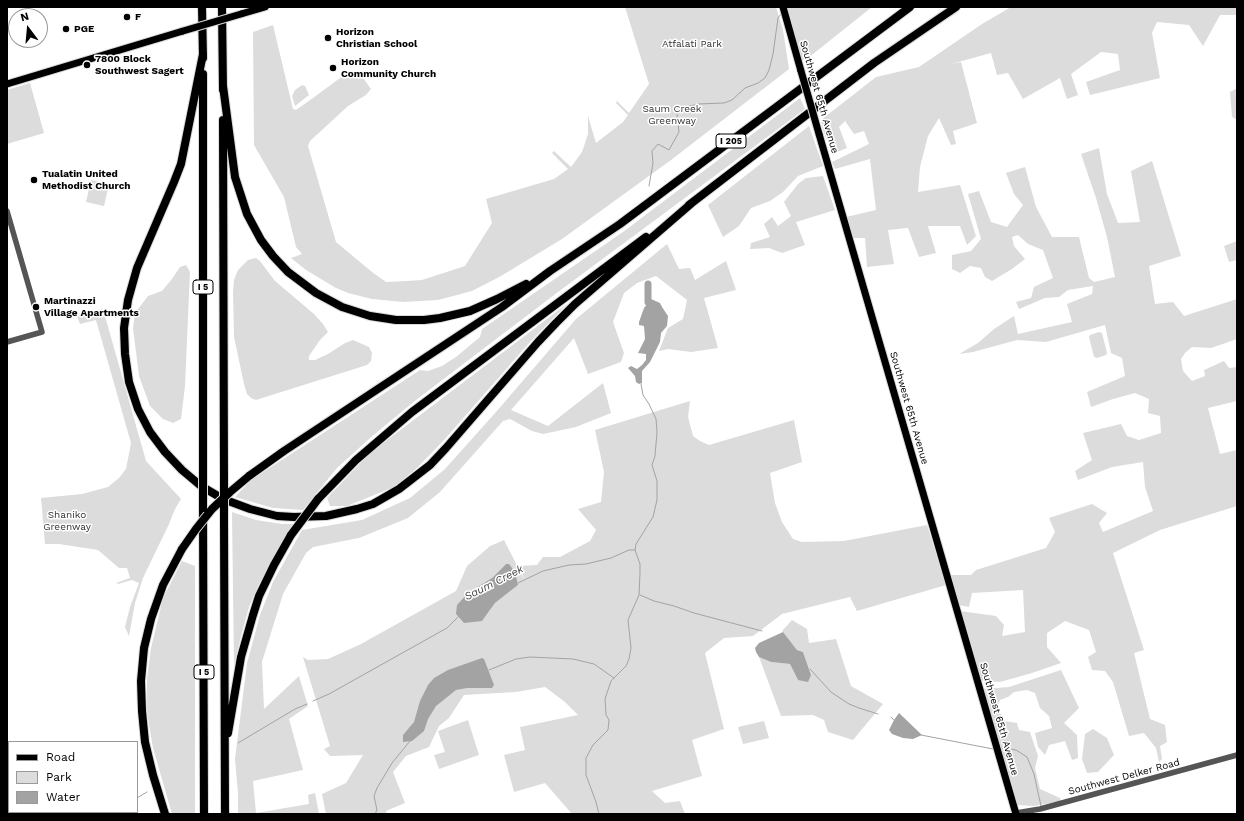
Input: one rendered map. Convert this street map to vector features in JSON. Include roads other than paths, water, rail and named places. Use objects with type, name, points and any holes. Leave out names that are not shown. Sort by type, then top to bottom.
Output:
[{"type":"highway","name":"I 5","points":[[202,7],[204,814]]},
{"type":"highway","name":"I 5","points":[[222,7],[225,814]]},
{"type":"highway","name":"I 205","points":[[550,271],[648,204],[910,7]]},
{"type":"highway","name":"I 205","points":[[693,202],[874,63],[956,7]]},
{"type":"highway","points":[[203,54],[181,164],[140,261],[128,300],[124,328],[124,354],[129,382],[138,409],[150,432],[165,452],[182,470],[201,486],[223,499],[250,509],[277,516],[326,516],[373,504],[399,489],[430,465],[538,342],[575,304],[693,202]]},
{"type":"highway","points":[[223,86],[234,172],[238,190],[247,214],[261,240],[279,263],[298,280],[320,296],[342,307],[370,316],[396,320],[429,320],[454,315],[483,306],[550,271]]},
{"type":"highway","points":[[224,756],[241,657],[247,633],[266,581],[291,535],[318,499],[356,460],[412,412],[693,202]]},
{"type":"highway","points":[[165,814],[145,742],[141,699],[142,664],[147,633],[157,601],[169,571],[196,528],[212,509],[249,476],[284,451],[502,307],[550,271]]},
{"type":"main road","points":[[7,84],[265,7]]},
{"type":"main road","name":"Southwest 65th Avenue","points":[[783,7],[1016,813]]},
{"type":"street","points":[[7,211],[42,332],[7,342]]},
{"type":"street","name":"Southwest Delker Road","points":[[1016,813],[1040,809],[1237,755]]},
{"type":"water","points":[[651,299],[660,303],[668,316],[667,326],[661,333],[660,342],[650,362],[642,371],[642,383],[639,384],[636,382],[635,376],[628,368],[631,366],[637,369],[646,360],[646,354],[638,353],[645,339],[644,326],[639,325],[639,322],[644,308]]},
{"type":"water","points":[[506,564],[509,564],[515,572],[518,585],[495,603],[482,621],[464,623],[456,614],[457,605],[468,593],[492,578]]},
{"type":"water","points":[[783,632],[797,650],[803,652],[811,675],[808,682],[798,680],[790,664],[771,662],[759,657],[756,652],[755,648],[759,643]]},
{"type":"water","points":[[482,658],[484,659],[494,685],[492,688],[467,688],[456,690],[436,706],[428,719],[424,731],[412,741],[403,742],[403,735],[414,722],[420,701],[428,685],[434,678],[448,670]]},
{"type":"water","points":[[899,713],[922,735],[913,739],[903,738],[892,734],[889,730]]},
{"type":"waterway","name":"Saum Creek","points":[[649,186],[653,163],[652,151],[658,144],[669,150],[679,132],[677,114],[679,109],[698,104],[724,103],[732,100],[745,88],[758,83],[765,78],[769,70],[773,54],[778,18],[781,14]]},
{"type":"waterway","name":"Saum Creek","points":[[648,284],[648,302]]},
{"type":"waterway","name":"Saum Creek","points":[[599,814],[586,775],[586,758],[593,745],[608,730],[609,720],[606,715],[605,699],[611,681],[626,666],[629,659],[631,648],[628,620],[639,595],[640,564],[635,550],[636,544],[653,517],[657,500],[657,481],[652,465],[655,456],[657,432],[656,419],[643,395],[641,384]]},
{"type":"waterway","name":"Saum Creek","points":[[518,583],[543,571],[569,565],[586,564],[611,558],[629,550],[635,550]]},
{"type":"waterway","points":[[640,595],[654,601],[694,613],[762,631]]},
{"type":"waterway","name":"Saum Creek","points":[[313,701],[329,694],[447,628],[458,617]]},
{"type":"waterway","points":[[489,670],[516,659],[530,657],[573,659],[594,664],[614,678]]},
{"type":"waterway","points":[[810,669],[831,692],[849,704],[878,714]]},
{"type":"waterway","name":"Saum Creek","points":[[238,743],[295,709],[307,704]]},
{"type":"waterway","points":[[891,717],[894,720]]},
{"type":"waterway","points":[[921,735],[993,749]]},
{"type":"waterway","points":[[375,814],[377,810],[374,796],[377,788],[392,763],[410,741]]},
{"type":"waterway","points":[[1001,748],[1016,750],[1027,757],[1034,774],[1041,806]]},
{"type":"waterway","name":"Saum Creek","points":[[138,797],[147,792]]},
{"type":"place","name":"F","points":[[127,17]]},
{"type":"place","name":"PGE","points":[[66,29]]},
{"type":"place","name":"Horizon Christian School","points":[[328,38]]},
{"type":"place","name":"7800 Block Southwest Sagert","points":[[87,65]]},
{"type":"place","name":"Horizon Community Church","points":[[333,68]]},
{"type":"place","name":"Tualatin United Methodist Church","points":[[34,180]]},
{"type":"place","name":"Martinazzi Village Apartments","points":[[36,307]]},
{"type":"park label","name":"Atfalati Park","points":[[692,44]]},
{"type":"park label","name":"Saum Creek Greenway","points":[[672,114]]},
{"type":"park label","name":"Shaniko Greenway","points":[[67,520]]}]
